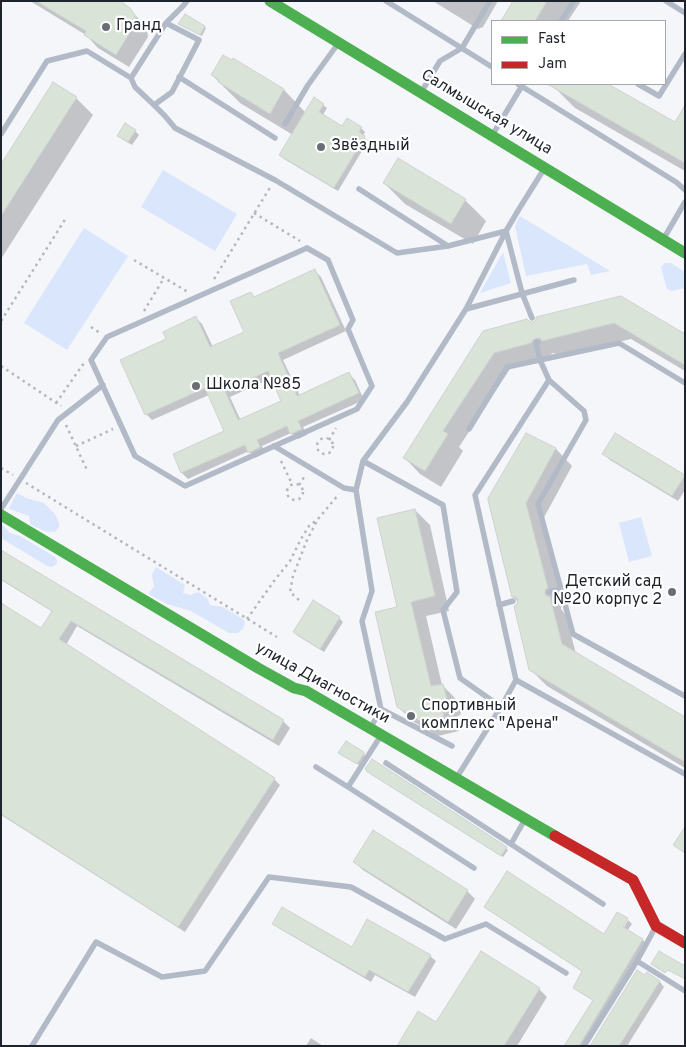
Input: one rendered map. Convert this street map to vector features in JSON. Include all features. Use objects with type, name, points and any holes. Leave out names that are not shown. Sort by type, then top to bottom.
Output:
[{"type":"street","name":"Салмышская улица","points":[[270,1],[685,253]]},
{"type":"street","name":"улица Диагностики","points":[[1,515],[258,668],[294,688],[306,691],[632,880],[656,926]]},
{"type":"street","points":[[656,926],[685,943]]},
{"type":"lane","points":[[131,78],[166,24],[187,1]]},
{"type":"lane","points":[[386,1],[491,66]]},
{"type":"lane","points":[[421,93],[440,62],[462,48],[490,1]]},
{"type":"lane","points":[[562,20],[574,1]]},
{"type":"lane","points":[[666,1],[685,13]]},
{"type":"lane","points":[[154,106],[172,92],[199,40],[166,24]]},
{"type":"lane","points":[[284,124],[308,85],[339,43]]},
{"type":"lane","points":[[1,134],[47,61],[87,51],[131,78],[135,87],[175,128],[275,180],[397,253],[448,246],[506,231]]},
{"type":"lane","points":[[666,85],[685,54]]},
{"type":"lane","points":[[179,77],[275,138]]},
{"type":"lane","points":[[492,136],[521,85],[676,182],[685,190]]},
{"type":"lane","points":[[640,85],[659,96],[666,85]]},
{"type":"lane","points":[[370,729],[381,709],[362,621],[372,591],[356,490],[363,461],[407,402],[466,308],[506,231],[545,168]]},
{"type":"lane","points":[[359,189],[448,246]]},
{"type":"lane","points":[[663,240],[685,202]]},
{"type":"lane","points":[[506,231],[522,293],[532,318]]},
{"type":"lane","points":[[307,248],[328,260],[353,320],[348,329],[372,386],[357,409],[185,486],[135,456],[91,360],[107,337],[307,248]]},
{"type":"lane","points":[[466,308],[574,280]]},
{"type":"lane","points":[[538,342],[536,343],[540,360],[549,380],[584,411],[586,420],[538,504],[573,634],[685,696]]},
{"type":"lane","points":[[469,429],[507,366],[618,343],[685,383]]},
{"type":"lane","points":[[456,779],[516,680],[475,495],[549,380]]},
{"type":"lane","points":[[1,509],[58,420],[103,385]]},
{"type":"lane","points":[[274,446],[344,488],[356,490]]},
{"type":"lane","points":[[363,461],[443,505],[457,592],[443,610],[460,678],[501,707]]},
{"type":"lane","points":[[549,592],[561,589]]},
{"type":"lane","points":[[499,605],[513,601]]},
{"type":"lane","points":[[516,680],[685,774]]},
{"type":"lane","points":[[381,709],[452,746]]},
{"type":"lane","points":[[348,788],[382,736]]},
{"type":"lane","points":[[386,763],[603,904]]},
{"type":"lane","points":[[316,767],[474,868]]},
{"type":"lane","points":[[510,844],[526,819]]},
{"type":"lane","points":[[32,1046],[96,942],[162,978],[205,971],[269,877],[350,887],[445,939],[486,924],[566,973]]},
{"type":"lane","points":[[584,1046],[637,961],[656,926]]},
{"type":"lane","points":[[637,961],[685,991]]},
{"type":"path","points":[[206,293],[275,180]]},
{"type":"path","points":[[254,213],[303,243],[307,248]]},
{"type":"path","points":[[1,321],[66,218]]},
{"type":"path","points":[[134,260],[197,297]]},
{"type":"path","points":[[135,325],[164,278]]},
{"type":"path","points":[[56,403],[85,361],[91,360]]},
{"type":"path","points":[[1,366],[69,412]]},
{"type":"path","points":[[62,416],[87,470]]},
{"type":"path","points":[[76,446],[122,426]]},
{"type":"path","points":[[325,438],[330,440],[333,447],[329,453],[324,454],[319,452],[316,446],[320,440],[325,438]]},
{"type":"path","points":[[274,446],[292,484]]},
{"type":"path","points":[[1,468],[277,637]]},
{"type":"path","points":[[292,484],[297,484],[301,487],[302,495],[299,499],[291,499],[287,495],[287,490],[292,484]]},
{"type":"path","points":[[299,600],[290,592],[292,576],[307,540],[318,520],[344,488]]},
{"type":"path","points":[[247,619],[290,561],[309,526],[318,520]]},
{"type":"shaded area","points":[[163,170],[237,214],[215,251],[141,207]]},
{"type":"shaded area","points":[[520,216],[610,271],[591,275],[587,264],[526,276],[515,226]]},
{"type":"shaded area","points":[[84,228],[128,256],[67,350],[24,323]]},
{"type":"shaded area","points":[[503,252],[511,283],[480,293]]},
{"type":"shaded area","points":[[665,263],[671,263],[685,272],[685,288],[672,291],[667,289],[661,267]]},
{"type":"shaded area","points":[[17,493],[26,498],[44,503],[55,514],[59,527],[55,532],[45,531],[33,526],[30,524],[29,516],[9,509]]},
{"type":"shaded area","points":[[641,517],[652,556],[629,562],[619,523]]},
{"type":"shaded area","points":[[1,523],[10,533],[20,536],[55,557],[57,564],[52,567],[47,566],[1,538]]},
{"type":"shaded area","points":[[156,567],[185,585],[183,593],[191,595],[198,592],[207,598],[210,605],[223,607],[244,620],[243,629],[238,633],[229,633],[191,611],[167,604],[150,595],[149,592],[154,587],[152,576]]},
{"type":"building","name":"Гранд","points":[[36,1],[120,1],[130,8],[135,15],[136,23],[116,55],[84,35],[86,31]]},
{"type":"building","points":[[513,1],[547,1],[536,20],[502,20]]},
{"type":"building","points":[[185,14],[205,26],[200,35],[178,24]]},
{"type":"building","points":[[223,55],[232,60],[233,58],[284,89],[270,114],[218,82],[219,80],[211,75]]},
{"type":"building","points":[[53,82],[77,97],[1,216],[1,164]]},
{"type":"building","points":[[549,85],[610,85],[675,122],[685,105],[685,163]]},
{"type":"building","name":"Звёздный","points":[[314,97],[324,104],[319,112],[342,126],[347,118],[362,127],[359,132],[365,136],[334,188],[279,155]]},
{"type":"building","points":[[125,123],[136,130],[128,142],[117,136]]},
{"type":"building","points":[[398,158],[466,199],[451,224],[383,183]]},
{"type":"building","points":[[315,269],[340,325],[278,353],[297,396],[349,372],[359,393],[298,421],[302,429],[290,434],[287,426],[257,440],[260,447],[248,453],[245,445],[181,473],[173,454],[224,431],[205,388],[145,415],[120,360],[166,339],[163,332],[196,316],[210,347],[244,332],[230,301],[251,292],[254,297]],"holes":[[[268,371],[281,401],[238,420],[225,391]]]},
{"type":"building","points":[[621,296],[685,334],[685,365],[614,323],[542,341],[540,338],[536,338],[531,343],[494,353],[443,431],[448,434],[425,471],[403,458],[483,331],[527,319],[533,322],[536,320],[536,317]]},
{"type":"building","points":[[526,433],[556,448],[526,503],[548,588],[545,590],[545,594],[550,597],[562,644],[685,717],[685,762],[529,670],[514,606],[518,600],[516,597],[512,597],[488,500]]},
{"type":"building","points":[[615,433],[685,475],[672,496],[602,454]]},
{"type":"building","points":[[415,509],[435,596],[411,602],[431,686],[443,684],[447,699],[440,703],[444,716],[422,722],[397,707],[375,612],[397,607],[377,518]]},
{"type":"building","points":[[1,550],[284,720],[273,740],[71,621],[59,639],[275,778],[178,927],[1,814],[1,603],[41,628],[52,611],[1,579]]},
{"type":"building","points":[[313,600],[340,617],[320,649],[293,632]]},
{"type":"building","points":[[346,741],[364,752],[357,764],[338,753]]},
{"type":"building","points":[[372,759],[507,847],[501,856],[366,771],[365,769]]},
{"type":"building","points":[[685,827],[685,853],[673,845]]},
{"type":"building","points":[[373,830],[468,890],[448,922],[353,862]]},
{"type":"building","points":[[507,871],[604,934],[617,912],[628,918],[623,927],[643,939],[579,1046],[564,1046],[593,1000],[573,988],[582,971],[484,907]]},
{"type":"building","points":[[282,907],[352,947],[367,919],[431,955],[408,992],[369,970],[365,977],[272,924]]},
{"type":"building","points":[[481,951],[540,988],[504,1046],[397,1046],[418,1011],[436,1022]]},
{"type":"building","points":[[659,951],[685,966],[685,979],[668,970],[665,973],[651,964]]},
{"type":"building","points":[[637,970],[645,975],[647,972],[660,981],[619,1046],[590,1046]]},
{"type":"traffic: fast","points":[[270,1],[685,253]]},
{"type":"traffic: fast","points":[[1,515],[258,668],[294,688],[306,691],[555,836]]},
{"type":"traffic: jam","points":[[555,836],[633,880],[656,926],[685,943]]},
{"type":"place","name":"Гранд","points":[[106,27]]},
{"type":"place","name":"Звёздный","points":[[321,147]]},
{"type":"place","name":"Школа №85","points":[[196,386]]},
{"type":"place","name":"Детский сад №20 корпус 2","points":[[672,592]]},
{"type":"place","name":"Спортивный комплекс \"Арена\"","points":[[411,716]]}]
